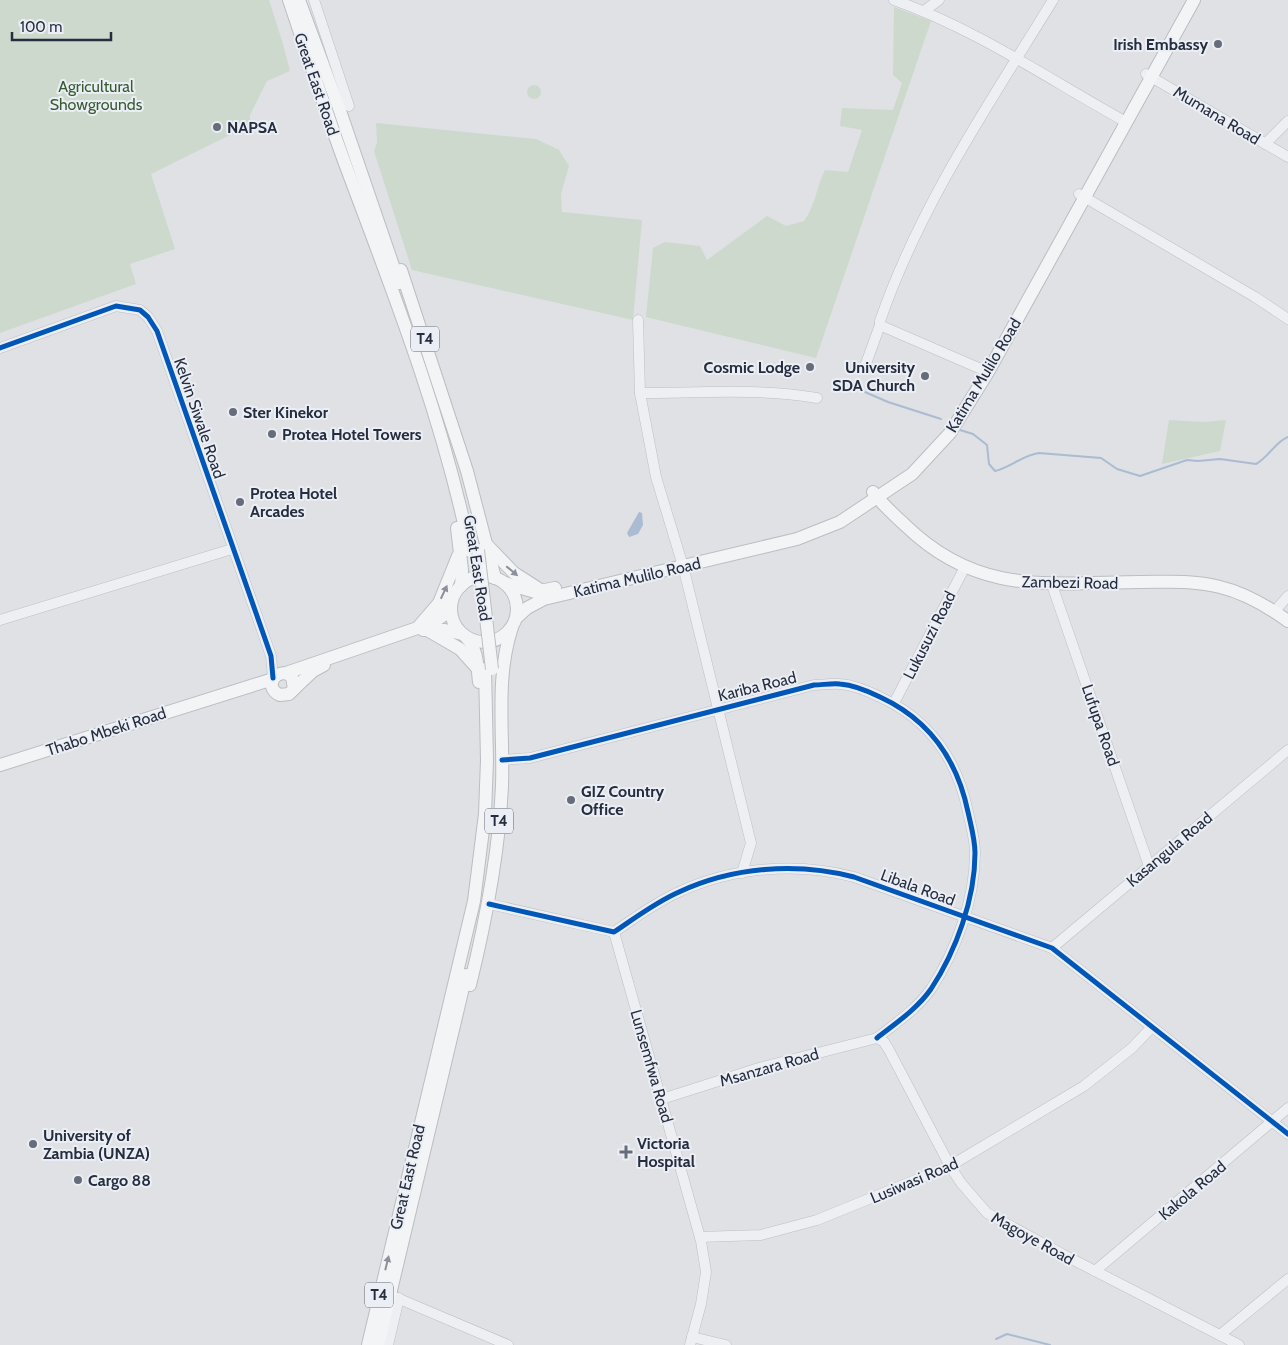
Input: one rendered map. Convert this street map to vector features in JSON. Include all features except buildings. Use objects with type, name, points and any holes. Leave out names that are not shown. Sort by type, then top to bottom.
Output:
[{"type":"main road","name":"Great East Road","points":[[289,0],[347,168],[426,385],[473,549],[500,580]]},
{"type":"main road","name":"Great East Road","points":[[299,0],[350,140],[433,383],[460,472],[473,549],[485,669],[487,760],[482,852],[454,1010],[395,1296],[378,1345]]},
{"type":"main road","name":"Katima Mulilo Road","points":[[1149,76],[1186,0]]},
{"type":"main road","name":"Katima Mulilo Road","points":[[500,580],[528,591],[544,590],[797,539],[840,522],[876,495],[912,474],[950,433],[1123,120],[1194,0]]},
{"type":"main road","name":"Zambezi Road","points":[[876,495],[928,545],[964,567],[1010,581],[1052,584],[1203,583],[1235,591],[1288,621]]},
{"type":"main road","name":"Great East Road","points":[[461,586],[473,549]]},
{"type":"main road","points":[[485,669],[454,644],[422,628],[473,549],[520,577],[531,586],[544,590]]},
{"type":"main road","name":"Katima Mulilo Road","points":[[514,623],[527,608],[544,599],[682,563]]},
{"type":"main road","points":[[477,577],[500,580],[512,591],[516,602],[514,623],[504,636],[488,642],[477,641],[464,636],[452,618],[452,600],[461,586],[477,577]]},
{"type":"main road","name":"Thabo Mbeki Road","points":[[212,697],[257,691],[284,696],[313,671],[325,664],[422,628],[438,619],[452,600]]},
{"type":"main road","name":"Great East Road","points":[[368,1345],[454,1010],[470,986],[489,904],[500,816],[502,760],[501,672],[505,647],[514,623]]},
{"type":"main road","name":"Thabo Mbeki Road","points":[[0,765],[422,628],[445,630],[464,636]]},
{"type":"main road","name":"Great East Road","points":[[464,636],[474,647],[485,669]]},
{"type":"main road","points":[[276,694],[271,685],[279,676],[292,677],[294,689]]},
{"type":"street","points":[[314,0],[349,106]]},
{"type":"street","points":[[894,0],[924,11],[1017,59],[1123,120]]},
{"type":"street","points":[[924,11],[939,0]]},
{"type":"street","points":[[864,369],[891,289],[909,245],[936,193],[1053,0]]},
{"type":"street","name":"Mumana Road","points":[[1149,76],[1288,157]]},
{"type":"street","points":[[1265,144],[1288,121]]},
{"type":"street","points":[[1082,195],[1288,319]]},
{"type":"street","name":"Kelvin Siwale Road","points":[[0,348],[116,306],[140,310],[148,317],[157,331],[232,549],[279,676]]},
{"type":"street","points":[[638,320],[640,393],[656,477],[682,563],[751,843],[742,873]]},
{"type":"street","points":[[880,325],[984,370]]},
{"type":"street","points":[[640,393],[732,392],[798,394],[817,398]]},
{"type":"street","points":[[0,620],[232,549]]},
{"type":"street","name":"Lukusuzi Road","points":[[894,703],[964,567]]},
{"type":"street","name":"Lufupa Road","points":[[1052,584],[1150,866]]},
{"type":"street","points":[[1274,612],[1288,596]]},
{"type":"street","name":"Kariba Road","points":[[502,760],[530,758],[814,685],[840,684],[872,693],[894,703],[922,722],[939,740],[951,760],[963,788],[974,840],[975,853],[971,889],[964,917],[950,954],[930,991],[908,1013],[877,1038]]},
{"type":"street","name":"Kasangula Road","points":[[1052,948],[1288,750]]},
{"type":"street","name":"Libala Road","points":[[614,932],[677,892],[727,874],[802,868],[830,871],[854,877],[1052,948],[1151,1028],[1288,1134]]},
{"type":"street","points":[[489,904],[614,932]]},
{"type":"street","name":"Lunsemfwa Road","points":[[614,932],[700,1237],[706,1272],[691,1341]]},
{"type":"street","name":"Lusiwasi Road","points":[[700,1237],[761,1235],[817,1220],[950,1166],[1084,1086],[1132,1048],[1151,1028]]},
{"type":"street","name":"Msanzara Road","points":[[662,1099],[759,1068],[877,1038]]},
{"type":"street","name":"Magoye Road","points":[[877,1038],[884,1042],[889,1050],[950,1166],[961,1183],[987,1213],[1095,1272],[1239,1345]]},
{"type":"street","name":"Kakola Road","points":[[1095,1272],[1288,1108]]},
{"type":"street","points":[[1220,1335],[1288,1279]]},
{"type":"street","points":[[388,1345],[395,1296],[508,1345]]},
{"type":"street","points":[[691,1341],[726,1345]]},
{"type":"green space","name":"Agricultural Showgrounds","points":[[0,0],[269,0],[290,71],[267,81],[250,115],[250,125],[151,174],[175,249],[130,264],[136,284],[0,333]]},
{"type":"green space","points":[[894,7],[931,21],[816,358],[646,317],[653,248],[665,242],[700,246],[707,260],[767,216],[786,226],[804,221],[811,208],[825,170],[848,172],[862,130],[840,126],[842,108],[893,110],[902,83],[893,75]]},
{"type":"green space","points":[[531,85],[537,85],[541,92],[537,99],[531,99],[527,95],[527,89]]},
{"type":"green space","points":[[376,123],[536,139],[559,150],[569,166],[561,194],[562,212],[642,220],[633,320],[412,270],[374,151],[377,143]]},
{"type":"green space","points":[[1169,420],[1205,422],[1226,420],[1220,451],[1162,464]]},
{"type":"water","points":[[639,512],[642,513],[643,525],[638,534],[629,537],[627,533]]},
{"type":"waterway","points":[[865,392],[888,402],[941,419]]},
{"type":"waterway","points":[[960,430],[973,434],[987,445],[989,464],[995,471],[1039,453],[1101,458],[1117,469],[1140,476],[1187,460],[1220,459],[1256,464],[1265,458],[1279,442],[1288,437]]},
{"type":"waterway","points":[[996,1339],[1007,1334],[1050,1345]]},
{"type":"cycle path","points":[[0,348],[116,306],[140,310],[148,317],[157,331],[271,656],[273,678]]},
{"type":"cycle path","points":[[502,760],[530,758],[814,685],[837,684],[860,689],[898,706],[913,717],[939,743],[957,775],[974,838],[975,853],[972,888],[956,941],[931,989],[906,1015],[877,1038]]},
{"type":"cycle path","points":[[489,904],[614,932],[670,896],[721,877],[743,872],[787,869],[832,872],[854,877],[1052,948],[1288,1134]]},
{"type":"place","name":"Irish Embassy","points":[[1218,44]]},
{"type":"place","name":"NAPSA","points":[[217,127]]},
{"type":"place","name":"Cosmic Lodge","points":[[810,367]]},
{"type":"place","name":"University SDA Church","points":[[925,376]]},
{"type":"place","name":"Ster Kinekor","points":[[233,412]]},
{"type":"place","name":"Protea Hotel Towers","points":[[272,434]]},
{"type":"place","name":"Protea Hotel Arcades","points":[[240,502]]},
{"type":"place","name":"GIZ Country Office","points":[[571,800]]},
{"type":"place","name":"University of Zambia (UNZA)","points":[[33,1144]]},
{"type":"place","name":"Victoria Hospital","points":[[626,1152]]},
{"type":"place","name":"Cargo 88","points":[[78,1180]]}]
